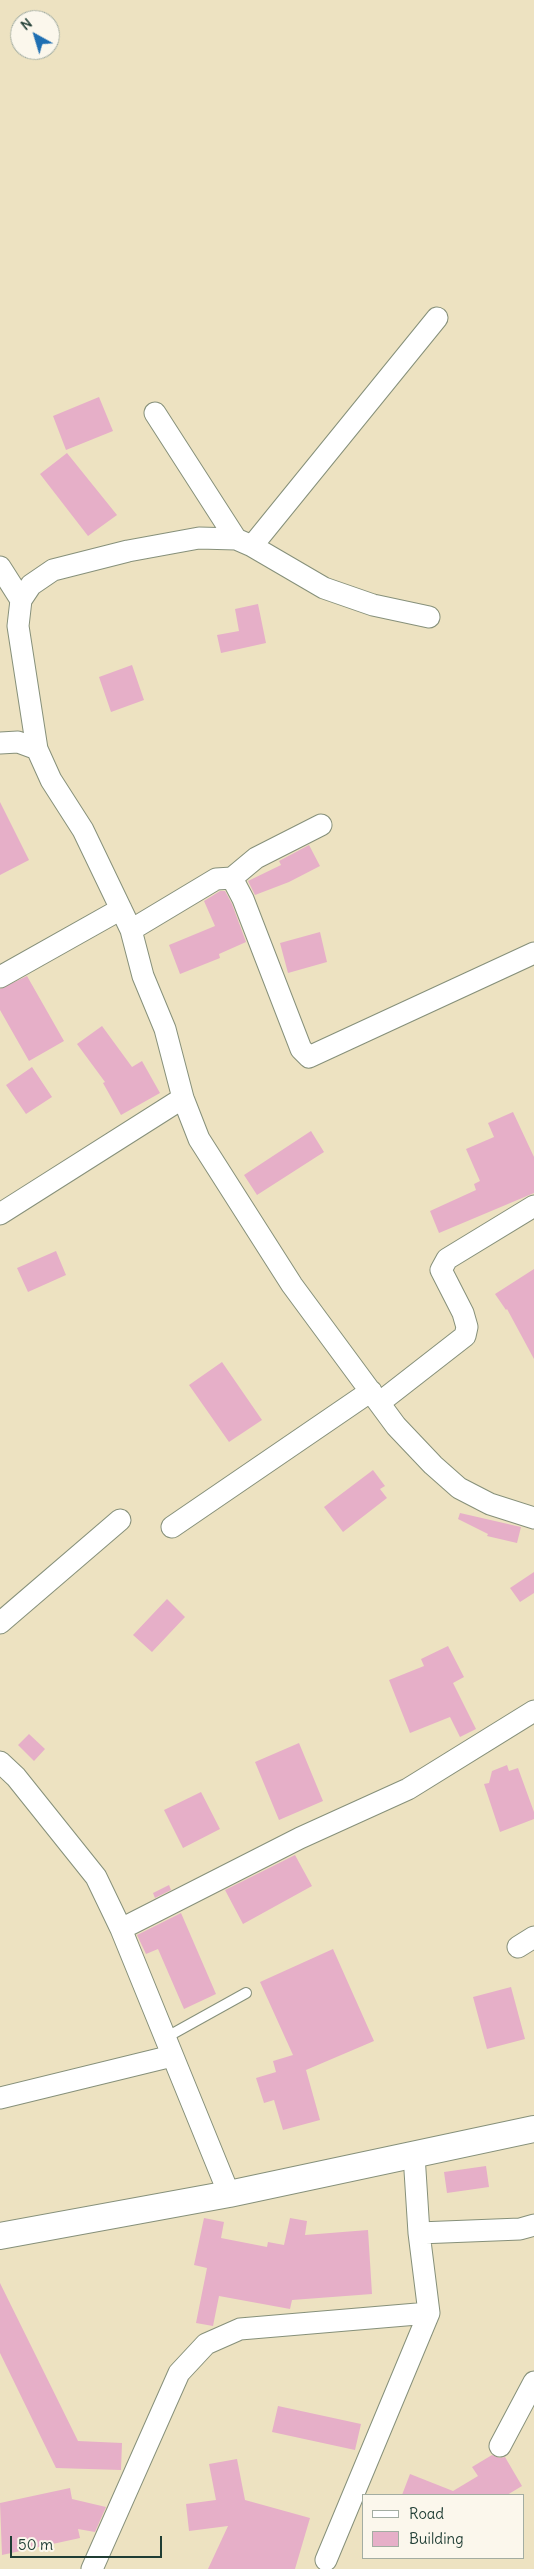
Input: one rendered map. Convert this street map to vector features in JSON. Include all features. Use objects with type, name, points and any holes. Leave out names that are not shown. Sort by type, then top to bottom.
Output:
[{"type":"street","points":[[244,542],[437,318]]},
{"type":"street","points":[[155,413],[244,542]]},
{"type":"street","points":[[429,617],[373,605],[324,588],[244,542],[199,538],[88,560],[54,570],[31,585],[21,600],[18,626],[36,749],[52,780],[83,830],[131,930],[144,976],[165,1029],[183,1098],[199,1139],[262,1241],[396,1426],[427,1459],[459,1488],[490,1504],[534,1518]]},
{"type":"street","points":[[0,567],[21,600]]},
{"type":"street","points":[[0,744],[18,742],[36,749]]},
{"type":"street","points":[[131,930],[216,879],[232,878],[256,858],[321,825]]},
{"type":"street","points":[[232,878],[246,907],[301,1049],[309,1057],[534,953]]},
{"type":"street","points":[[0,977],[121,910]]},
{"type":"street","points":[[0,1214],[183,1098]]},
{"type":"street","points":[[172,1527],[375,1397],[465,1336],[467,1327],[463,1313],[441,1270],[447,1259],[534,1206]]},
{"type":"street","points":[[0,1623],[120,1520]]},
{"type":"street","points":[[121,1929],[300,1838],[408,1789],[534,1711]]},
{"type":"street","points":[[0,1762],[16,1777],[96,1877],[121,1929],[229,2194]]},
{"type":"street","points":[[0,2098],[169,2047]]},
{"type":"street","points":[[0,2236],[229,2194],[534,2129]]},
{"type":"street","points":[[326,2560],[429,2313],[419,2233],[414,2154]]},
{"type":"street","points":[[419,2233],[520,2229],[534,2226]]},
{"type":"street","points":[[92,2569],[179,2373],[206,2344],[240,2330],[429,2313]]},
{"type":"street","points":[[500,2446],[534,2382]]},
{"type":"lane","points":[[169,2047],[246,1993]]},
{"type":"building","points":[[99,397],[113,431],[66,450],[53,416]]},
{"type":"building","points":[[67,453],[117,515],[88,536],[40,474]]},
{"type":"building","points":[[258,604],[266,643],[221,653],[217,635],[239,631],[235,609]]},
{"type":"building","points":[[132,665],[144,700],[111,712],[99,677]]},
{"type":"building","points":[[0,802],[29,860],[0,875]]},
{"type":"building","points":[[309,845],[320,866],[289,882],[255,895],[248,881],[281,865],[279,861]]},
{"type":"building","points":[[220,891],[225,891],[232,904],[246,942],[219,954],[220,958],[180,974],[169,945],[215,926],[204,901]]},
{"type":"building","points":[[320,932],[327,962],[288,973],[280,943]]},
{"type":"building","points":[[27,976],[64,1041],[29,1061],[0,1010],[0,989]]},
{"type":"building","points":[[102,1026],[132,1067],[142,1061],[160,1093],[121,1115],[103,1083],[105,1082],[77,1044]]},
{"type":"building","points":[[32,1067],[52,1097],[26,1114],[6,1085]]},
{"type":"building","points":[[513,1112],[534,1157],[534,1193],[439,1233],[430,1211],[476,1190],[474,1184],[480,1181],[466,1149],[494,1137],[488,1123]]},
{"type":"building","points":[[311,1131],[324,1152],[257,1195],[244,1175]]},
{"type":"building","points":[[56,1251],[66,1275],[28,1292],[17,1268]]},
{"type":"building","points":[[534,1269],[534,1359],[507,1309],[495,1294]]},
{"type":"building","points":[[222,1362],[262,1420],[229,1442],[189,1385]]},
{"type":"building","points":[[373,1470],[385,1486],[380,1489],[387,1498],[343,1532],[324,1507]]},
{"type":"building","points":[[460,1513],[521,1527],[517,1543],[487,1536],[488,1534],[458,1519]]},
{"type":"building","points":[[534,1572],[534,1593],[520,1602],[510,1588]]},
{"type":"building","points":[[167,1599],[185,1617],[152,1652],[133,1635]]},
{"type":"building","points":[[448,1646],[464,1677],[453,1683],[476,1729],[460,1737],[450,1717],[410,1733],[389,1680],[424,1666],[421,1659]]},
{"type":"building","points":[[29,1734],[45,1749],[34,1761],[18,1745]]},
{"type":"building","points":[[299,1743],[323,1801],[279,1820],[255,1762]]},
{"type":"building","points":[[507,1765],[509,1771],[518,1768],[534,1812],[534,1819],[500,1832],[484,1784],[489,1783],[492,1771]]},
{"type":"building","points":[[201,1792],[220,1829],[183,1848],[164,1810]]},
{"type":"building","points":[[295,1855],[312,1886],[243,1924],[225,1890]]},
{"type":"building","points":[[169,1885],[171,1890],[155,1898],[153,1893]]},
{"type":"building","points":[[181,1913],[216,1994],[184,2009],[158,1949],[146,1954],[137,1935]]},
{"type":"building","points":[[333,1949],[374,2041],[306,2070],[320,2120],[283,2130],[274,2100],[264,2103],[256,2078],[276,2072],[273,2061],[293,2055],[260,1982]]},
{"type":"building","points":[[511,1987],[525,2039],[487,2049],[473,1997]]},
{"type":"building","points":[[486,2166],[489,2187],[447,2193],[444,2172]]},
{"type":"building","points":[[204,2218],[224,2222],[221,2238],[267,2247],[268,2242],[284,2245],[290,2218],[307,2221],[305,2235],[368,2230],[372,2294],[292,2300],[290,2309],[219,2296],[213,2326],[196,2323],[207,2268],[194,2265]]},
{"type":"building","points":[[0,2283],[78,2441],[122,2443],[121,2470],[56,2468],[0,2353]]},
{"type":"building","points":[[278,2406],[361,2424],[355,2450],[272,2432]]},
{"type":"building","points":[[492,2455],[500,2458],[505,2457],[522,2486],[509,2494],[402,2494],[410,2474],[453,2491],[478,2476],[472,2467]]},
{"type":"building","points":[[237,2459],[245,2500],[310,2518],[295,2569],[208,2569],[228,2526],[189,2531],[186,2504],[216,2500],[209,2464]]},
{"type":"building","points":[[70,2488],[72,2499],[106,2507],[95,2532],[78,2529],[80,2538],[2,2555],[0,2503]]}]
